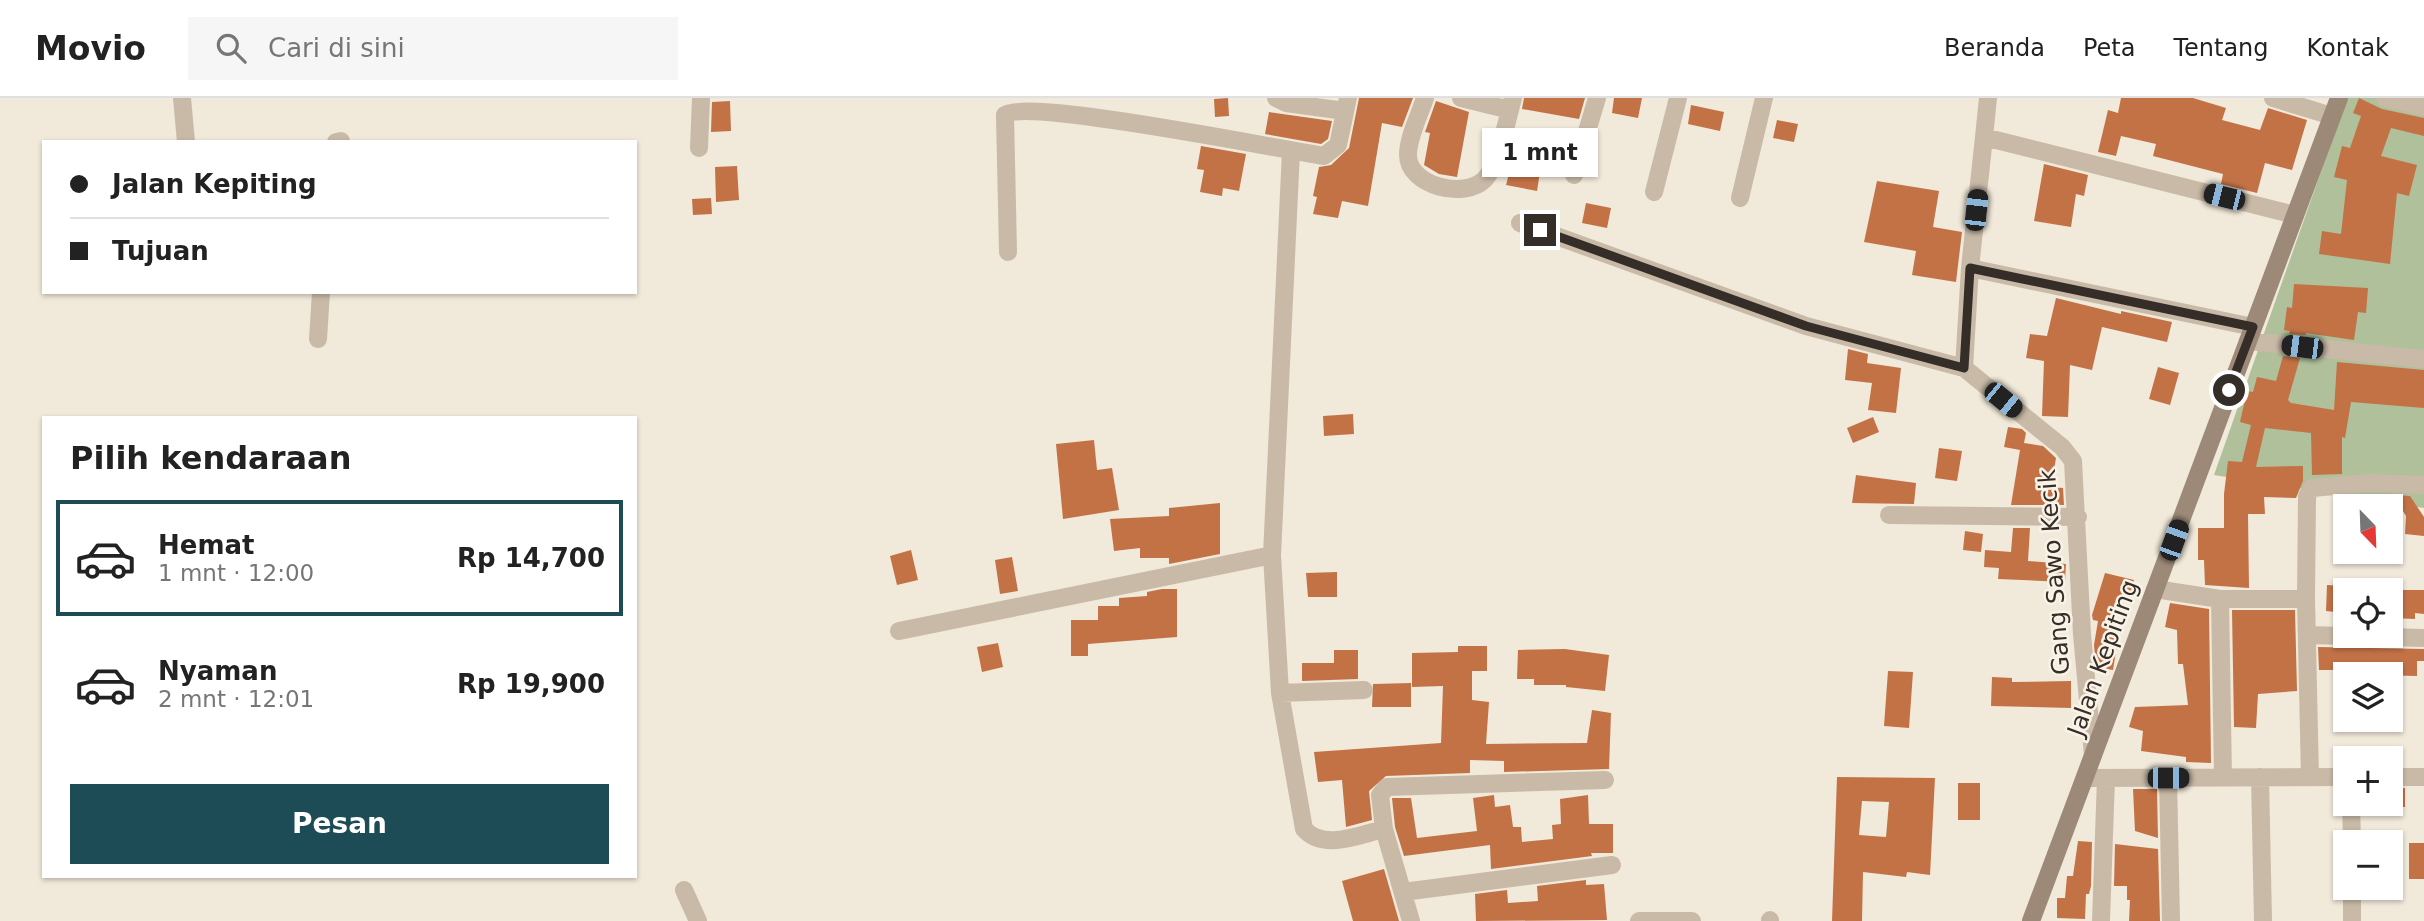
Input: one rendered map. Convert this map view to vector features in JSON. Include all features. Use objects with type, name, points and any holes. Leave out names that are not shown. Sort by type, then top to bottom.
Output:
[{"type":"main road","name":"Jalan Kepiting","points":[[2031,921],[2339,98]]},
{"type":"street","points":[[181,98],[186,140]]},
{"type":"street","points":[[698,148],[701,98]]},
{"type":"street","points":[[1008,252],[1005,115],[1018,104],[1096,102],[1292,151],[1329,154],[1338,145],[1347,105],[1286,103],[1276,98]]},
{"type":"street","points":[[1425,98],[1408,153],[1410,168],[1420,179],[1459,189],[1474,187],[1486,178],[1512,104],[1461,98]]},
{"type":"street","points":[[1574,175],[1597,98]]},
{"type":"street","points":[[1654,192],[1678,98]]},
{"type":"street","points":[[1741,198],[1764,98]]},
{"type":"street","points":[[1520,223],[1806,326],[1964,368],[1970,268],[1988,98]]},
{"type":"street","points":[[2273,98],[2332,116]]},
{"type":"street","points":[[2385,98],[2424,107]]},
{"type":"street","points":[[1984,136],[2295,215]]},
{"type":"street","points":[[1292,151],[1272,555],[1280,693],[1304,829],[1313,837],[1327,841],[1384,829]]},
{"type":"street","points":[[1970,268],[2250,334],[2424,359]]},
{"type":"street","points":[[318,339],[321,294]]},
{"type":"street","name":"Gang Sawo Kecik","points":[[1964,368],[2069,454],[2073,461],[2082,634],[2094,755]]},
{"type":"street","points":[[2310,777],[2307,496],[2312,488],[2368,483],[2424,485]]},
{"type":"street","points":[[1889,515],[2078,517]]},
{"type":"street","points":[[899,631],[1272,555]]},
{"type":"street","points":[[2155,589],[2220,599],[2306,599]]},
{"type":"street","points":[[2220,599],[2223,777]]},
{"type":"street","points":[[2307,635],[2424,638]]},
{"type":"street","points":[[1280,693],[1364,690]]},
{"type":"street","points":[[2260,777],[2263,921]]},
{"type":"street","points":[[2085,778],[2333,777]]},
{"type":"street","points":[[2403,777],[2424,777]]},
{"type":"street","points":[[2101,921],[2106,778]]},
{"type":"street","points":[[2168,778],[2171,921]]},
{"type":"street","points":[[1411,921],[1384,829],[1380,795],[1387,787],[1605,780]]},
{"type":"street","points":[[1403,892],[1612,865]]},
{"type":"street","points":[[684,890],[698,921]]},
{"type":"street","points":[[2352,900],[2352,921]]},
{"type":"street","points":[[1639,921],[1692,921]]},
{"type":"green space","points":[[2347,98],[2424,98],[2424,508],[2403,505],[2403,494],[2335,494],[2214,475]]},
{"type":"building","points":[[1228,98],[1229,116],[1215,117],[1214,99]]},
{"type":"building","points":[[1359,98],[1413,98],[1402,127],[1382,123],[1368,206],[1342,201],[1338,218],[1313,214],[1317,197],[1313,196],[1319,167],[1331,165],[1349,148]]},
{"type":"building","points":[[1524,98],[1585,98],[1579,119],[1522,109]]},
{"type":"building","points":[[1614,98],[1642,98],[1638,118],[1612,113]]},
{"type":"building","points":[[2121,98],[2193,98],[2226,108],[2222,120],[2260,130],[2268,108],[2307,120],[2292,170],[2265,163],[2257,193],[2221,184],[2223,174],[2153,156],[2156,144],[2121,136],[2116,156],[2098,152],[2108,110],[2118,113]]},
{"type":"building","points":[[2359,98],[2382,109],[2424,118],[2424,136],[2391,128],[2381,156],[2417,165],[2409,196],[2397,193],[2390,264],[2319,254],[2322,231],[2341,234],[2347,180],[2334,177],[2342,146],[2350,148],[2361,116],[2353,113]]},
{"type":"building","points":[[730,101],[731,131],[711,132],[712,102]]},
{"type":"building","points":[[1436,101],[1469,112],[1457,177],[1439,174],[1424,165],[1430,133],[1425,132]]},
{"type":"building","points":[[1691,105],[1724,112],[1720,131],[1688,124]]},
{"type":"building","points":[[1269,112],[1332,121],[1328,139],[1321,144],[1265,134]]},
{"type":"building","points":[[1777,120],[1798,124],[1794,142],[1773,138]]},
{"type":"building","points":[[1201,146],[1246,154],[1239,191],[1223,188],[1222,196],[1200,192],[1204,170],[1197,169]]},
{"type":"building","points":[[1516,147],[1543,153],[1537,191],[1506,185]]},
{"type":"building","points":[[2044,164],[2088,175],[2084,196],[2076,194],[2071,227],[2034,221]]},
{"type":"building","points":[[737,166],[739,200],[716,202],[715,167]]},
{"type":"building","points":[[1877,181],[1939,191],[1933,227],[1962,232],[1956,282],[1912,275],[1916,251],[1864,242]]},
{"type":"building","points":[[711,198],[712,214],[693,215],[692,199]]},
{"type":"building","points":[[1586,203],[1611,208],[1607,228],[1582,223]]},
{"type":"building","points":[[2294,284],[2368,288],[2366,313],[2358,312],[2354,340],[2306,333],[2289,334],[2290,331],[2284,330],[2287,307],[2292,308]]},
{"type":"building","points":[[2056,298],[2121,314],[2121,311],[2172,322],[2167,342],[2102,327],[2092,370],[2070,365],[2068,417],[2042,416],[2044,361],[2026,358],[2030,334],[2047,336]]},
{"type":"building","points":[[1848,349],[1868,354],[1867,363],[1901,368],[1896,413],[1868,410],[1872,383],[1845,380]]},
{"type":"building","points":[[2283,356],[2300,358],[2288,400],[2291,403],[2334,410],[2337,362],[2424,370],[2424,408],[2351,402],[2345,438],[2342,437],[2342,474],[2312,475],[2311,433],[2265,428],[2256,467],[2303,466],[2303,481],[2296,498],[2264,497],[2265,514],[2248,514],[2249,588],[2205,585],[2204,560],[2198,560],[2198,528],[2224,528],[2228,461],[2242,462],[2251,425],[2240,422],[2247,391],[2253,392],[2257,377],[2276,381]]},
{"type":"building","points":[[2158,367],[2179,373],[2170,405],[2149,399]]},
{"type":"building","points":[[1353,414],[1354,434],[1324,436],[1323,416]]},
{"type":"building","points":[[1873,417],[1879,432],[1853,443],[1847,428]]},
{"type":"building","points":[[2008,427],[2022,429],[2026,433],[2024,443],[2043,446],[2056,458],[2051,487],[2063,488],[2064,505],[2011,505],[2020,450],[2004,447]]},
{"type":"building","points":[[1094,440],[1097,470],[1112,468],[1119,510],[1063,519],[1056,444]]},
{"type":"building","points":[[1939,448],[1962,451],[1957,481],[1935,478]]},
{"type":"building","points":[[1856,475],[1916,483],[1914,504],[1852,503]]},
{"type":"building","points":[[2403,496],[2410,496],[2424,517],[2424,536],[2405,534],[2406,516],[2403,511]]},
{"type":"building","points":[[1220,503],[1220,554],[1169,564],[1169,558],[1140,558],[1140,548],[1114,551],[1110,519],[1169,516],[1169,508]]},
{"type":"building","points":[[2013,528],[2030,528],[2028,561],[2066,564],[2065,582],[1998,579],[1999,568],[1984,567],[1985,550],[2011,552]]},
{"type":"building","points":[[1965,531],[1983,534],[1981,552],[1963,550]]},
{"type":"building","points":[[911,550],[918,580],[897,585],[890,556]]},
{"type":"building","points":[[1012,557],[1018,591],[1000,594],[995,560]]},
{"type":"building","points":[[1337,572],[1337,597],[1308,597],[1306,573]]},
{"type":"building","points":[[2105,573],[2134,580],[2129,601],[2118,598],[2109,637],[2118,639],[2113,670],[2096,667],[2094,645],[2098,621],[2093,620],[2092,615]]},
{"type":"building","points":[[2327,585],[2333,585],[2333,612],[2326,611]]},
{"type":"building","points":[[1177,589],[1177,637],[1088,644],[1088,656],[1071,656],[1071,620],[1098,620],[1098,606],[1119,606],[1119,598],[1147,596],[1147,592]]},
{"type":"building","points":[[2403,590],[2424,590],[2424,614],[2415,613],[2415,619],[2403,619]]},
{"type":"building","points":[[2170,603],[2209,609],[2211,763],[2186,762],[2186,757],[2141,751],[2143,731],[2129,727],[2135,707],[2188,705],[2183,664],[2178,664],[2177,630],[2165,627]]},
{"type":"building","points":[[2232,610],[2295,610],[2297,691],[2258,694],[2256,728],[2234,727]]},
{"type":"building","points":[[998,643],[1003,667],[982,672],[977,647]]},
{"type":"building","points":[[1458,646],[1487,646],[1487,671],[1472,671],[1472,700],[1489,702],[1486,744],[1587,743],[1592,710],[1611,713],[1609,769],[1504,772],[1504,761],[1470,760],[1470,773],[1386,776],[1369,791],[1372,820],[1346,827],[1342,780],[1318,782],[1314,752],[1441,743],[1443,686],[1412,687],[1412,653],[1458,652]]},
{"type":"building","points":[[2318,647],[2424,649],[2424,661],[2417,661],[2417,676],[2403,676],[2403,662],[2333,662],[2333,670],[2319,670]]},
{"type":"building","points":[[1565,649],[1609,655],[1605,691],[1566,685],[1534,685],[1534,679],[1517,679],[1518,650]]},
{"type":"building","points":[[1334,650],[1358,650],[1358,679],[1302,681],[1302,663],[1334,663]]},
{"type":"building","points":[[1888,671],[1913,672],[1909,728],[1884,726]]},
{"type":"building","points":[[1992,677],[2012,678],[2012,682],[2071,681],[2071,708],[1991,706]]},
{"type":"building","points":[[1411,683],[1411,707],[1372,707],[1373,684]]},
{"type":"building","points":[[1837,777],[1935,778],[1930,875],[1907,872],[1906,877],[1863,872],[1862,921],[1832,921]],"holes":[[[1862,801],[1889,802],[1886,837],[1859,835]]]},
{"type":"building","points":[[1958,783],[1980,783],[1980,820],[1958,820]]},
{"type":"building","points":[[2403,788],[2405,788],[2403,807]]},
{"type":"building","points":[[2133,789],[2157,789],[2158,838],[2135,831]]},
{"type":"building","points":[[1494,795],[1495,807],[1510,805],[1513,827],[1521,827],[1522,842],[1553,839],[1552,825],[1561,824],[1560,799],[1588,795],[1589,824],[1613,824],[1613,853],[1591,853],[1592,856],[1491,869],[1490,845],[1404,856],[1395,827],[1392,798],[1411,798],[1417,838],[1477,831],[1473,798]]},
{"type":"building","points":[[2078,841],[2092,842],[2091,886],[2089,894],[2086,894],[2085,919],[2057,918],[2057,898],[2065,898],[2067,876],[2073,876]]},
{"type":"building","points":[[2409,843],[2424,843],[2424,879],[2409,879]]},
{"type":"building","points":[[2115,844],[2158,849],[2160,921],[2129,921],[2130,900],[2127,900],[2127,886],[2114,886]]},
{"type":"building","points":[[1384,869],[1399,921],[1353,921],[1342,881]]},
{"type":"building","points":[[1586,880],[1586,885],[1604,884],[1607,920],[1476,921],[1475,894],[1507,890],[1508,903],[1538,901],[1537,886]]},
{"type":"route","points":[[1540,230],[1806,326],[1895,352],[1964,368],[1970,268],[2253,327],[2229,390]]}]
